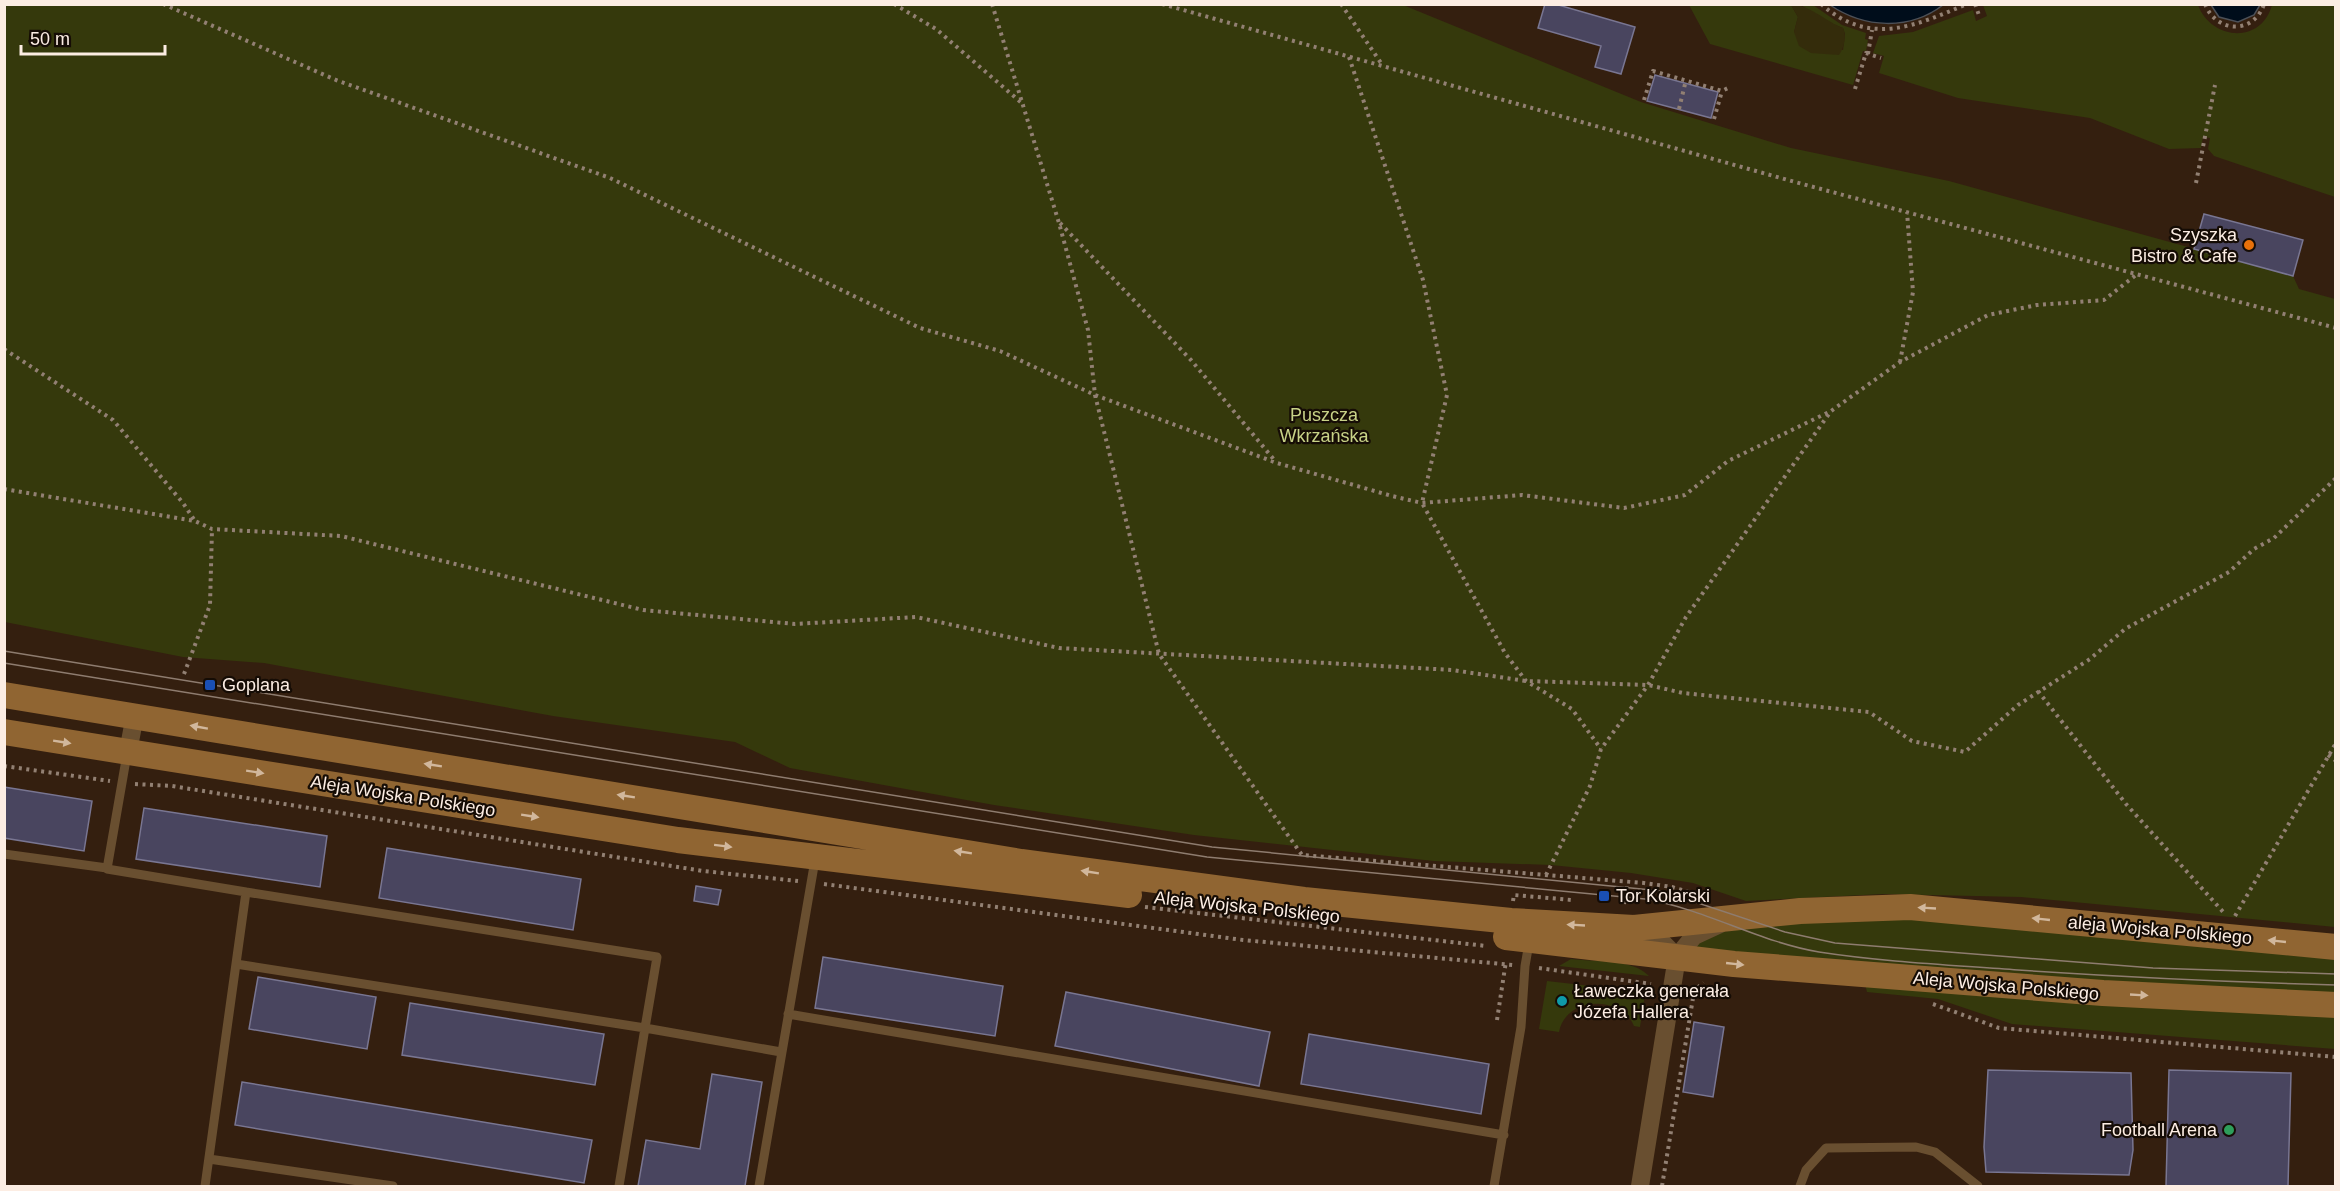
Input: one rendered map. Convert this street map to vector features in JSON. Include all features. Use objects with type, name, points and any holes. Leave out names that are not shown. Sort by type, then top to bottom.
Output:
[{"type":"main road","name":"Aleja Wojska Polskiego","points":[[4,694],[1145,880],[1531,931],[1677,957],[2103,993],[2336,1005]]},
{"type":"main road","name":"Aleja Wojska Polskiego","points":[[4,732],[678,840],[816,857],[1531,931],[1634,928],[1872,906],[1985,913]]},
{"type":"main road","name":"aleja Wojska Polskiego","points":[[1985,913],[2336,947]]},
{"type":"street","points":[[128,752],[135,715]]},
{"type":"street","points":[[678,840],[683,805]]},
{"type":"street","points":[[816,857],[822,828]]},
{"type":"street","name":"Aleja Wojska Polskiego","points":[[1634,928],[1660,940],[1677,957],[1694,936],[1730,920]]},
{"type":"street","points":[[1640,1186],[1677,957]]},
{"type":"lane","points":[[107,868],[128,752]]},
{"type":"lane","points":[[4,854],[107,868],[657,957],[619,1186]]},
{"type":"lane","points":[[759,1186],[816,857]]},
{"type":"lane","points":[[205,1186],[246,892]]},
{"type":"lane","points":[[1494,1186],[1521,1028],[1525,966],[1531,931]]},
{"type":"lane","points":[[236,964],[645,1028],[782,1052]]},
{"type":"lane","points":[[788,1014],[1503,1135]]},
{"type":"lane","points":[[1800,1186],[1806,1170],[1826,1148],[1916,1148],[1935,1152],[1978,1186]]},
{"type":"lane","points":[[209,1159],[393,1186]]},
{"type":"path","points":[[163,4],[336,80],[610,178],[921,328],[1000,351],[1095,395],[1277,463],[1364,489],[1422,503],[1522,495],[1624,508],[1685,495],[1728,461],[1831,411],[1900,362],[1988,315],[2037,305],[2103,300],[2136,274]]},
{"type":"path","points":[[894,4],[936,29],[1024,105]]},
{"type":"path","points":[[992,4],[1059,223],[1088,330],[1095,395],[1159,654],[1302,855],[1625,882],[1626,904],[1618,904]]},
{"type":"path","points":[[1162,4],[1907,212],[2336,328]]},
{"type":"path","points":[[1341,4],[1383,67]]},
{"type":"path","points":[[1821,4],[1849,22],[1872,30],[1907,27],[1967,4]]},
{"type":"path","points":[[1975,4],[1980,18]]},
{"type":"path","points":[[2205,4],[2217,22],[2232,27],[2252,21],[2264,4]]},
{"type":"path","points":[[1855,89],[1866,54],[1868,54],[1872,30]]},
{"type":"path","points":[[1868,54],[1881,58]]},
{"type":"path","points":[[1349,57],[1423,280],[1448,395],[1422,503],[1505,653],[1526,681],[1572,709],[1601,749]]},
{"type":"path","points":[[1644,100],[1653,71],[1722,91],[1728,88]]},
{"type":"path","points":[[1679,109],[1686,80]]},
{"type":"path","points":[[2196,183],[2215,85]]},
{"type":"path","points":[[1714,119],[1722,91]]},
{"type":"path","points":[[1900,362],[1913,292],[1907,212]]},
{"type":"path","points":[[1059,223],[1191,360],[1277,463]]},
{"type":"path","points":[[4,349],[113,420],[183,502],[195,521]]},
{"type":"path","points":[[1546,875],[1590,786],[1601,749],[1648,685],[1686,617],[1831,411]]},
{"type":"path","points":[[4,489],[195,521],[212,529],[341,536],[643,610],[795,624],[916,617],[1059,648],[1452,670],[1526,681],[1648,685],[1683,693],[1869,712],[1912,741],[1965,752],[2018,705],[2090,659],[2125,629],[2229,572],[2254,549],[2274,538],[2336,478]]},
{"type":"path","points":[[184,674],[210,605],[212,529]]},
{"type":"path","points":[[2038,691],[2126,804],[2232,921],[2336,743]]},
{"type":"path","points":[[2328,755],[2336,761]]},
{"type":"path","points":[[1497,1020],[1507,956]]},
{"type":"path","points":[[1506,963],[1651,984]]},
{"type":"path","points":[[1662,1186],[1692,991],[1703,981],[1715,982]]},
{"type":"path","points":[[1924,1003],[1936,1004],[1999,1028],[2336,1057]]},
{"type":"green space","name":"Puszcza Wkrzańska","points":[[4,5],[1403,5],[1641,102],[1791,148],[1949,181],[2293,276],[2299,289],[2335,299],[2335,927],[2021,897],[1883,894],[1746,901],[1693,883],[1631,873],[1551,865],[1434,861],[1194,835],[994,805],[790,768],[735,742],[553,716],[264,663],[183,657],[5,622]]},
{"type":"green space","points":[[1689,5],[1791,5],[1798,17],[1794,32],[1843,50],[1845,34],[1843,28],[1825,21],[1801,5],[1813,5],[1842,25],[1866,33],[1865,39],[1868,40],[1866,51],[1863,51],[1853,85],[1710,44]]},
{"type":"green space","points":[[1983,5],[2198,5],[2204,17],[2214,25],[2224,31],[2236,33],[2247,32],[2258,27],[2266,18],[2272,5],[2335,5],[2335,197],[2214,156],[2208,149],[2210,138],[2203,137],[2201,148],[2169,149],[2090,118],[1958,98],[1879,73],[1884,56],[1873,53],[1879,36],[1913,32],[1973,10],[1976,21],[1987,16]]},
{"type":"green space","points":[[1875,916],[2335,957],[2335,994],[2128,984],[1704,950],[1695,947],[1702,935],[1781,923]]},
{"type":"green space","points":[[1571,959],[1633,966],[1649,976],[1559,966]]},
{"type":"green space","points":[[1547,981],[1643,992],[1645,994],[1640,1027],[1634,1026],[1618,1009],[1594,1004],[1582,1006],[1571,1012],[1563,1020],[1559,1032],[1539,1029]]},
{"type":"green space","points":[[1865,984],[2335,1014],[2335,1049],[2012,1024],[1938,999],[1867,992]]},
{"type":"sand","points":[[1791,5],[1811,10],[1843,28],[1844,42],[1839,55],[1811,53],[1799,46],[1794,32],[1798,17]]},
{"type":"water","points":[[1830,5],[1943,5],[1916,19],[1886,23],[1857,18]]},
{"type":"water","points":[[2211,5],[2260,5],[2254,15],[2238,22],[2219,17]]},
{"type":"building","points":[[1545,4],[1555,4],[1635,27],[1621,74],[1595,67],[1601,46],[1538,28]]},
{"type":"building","points":[[1655,75],[1718,92],[1711,118],[1647,101]]},
{"type":"building","name":"Szyszka Bistro & Cafe","points":[[2204,214],[2303,240],[2293,276],[2194,249]]},
{"type":"building","points":[[4,787],[92,801],[84,851],[4,838]]},
{"type":"building","points":[[144,808],[327,836],[320,887],[136,859]]},
{"type":"building","points":[[387,848],[581,879],[573,930],[379,898]]},
{"type":"building","points":[[696,886],[721,890],[718,905],[694,901]]},
{"type":"building","points":[[823,957],[1003,986],[995,1036],[815,1008]]},
{"type":"building","points":[[258,977],[376,997],[367,1049],[249,1029]]},
{"type":"building","points":[[1066,992],[1270,1032],[1259,1086],[1055,1046]]},
{"type":"building","points":[[410,1003],[604,1034],[595,1085],[402,1055]]},
{"type":"building","points":[[1694,1022],[1724,1027],[1713,1097],[1683,1092]]},
{"type":"building","points":[[1309,1034],[1489,1064],[1481,1114],[1301,1084]]},
{"type":"building","points":[[1988,1070],[2131,1073],[2133,1150],[2129,1175],[1986,1172],[1984,1147]]},
{"type":"building","name":"Football Arena","points":[[2169,1070],[2291,1073],[2288,1186],[2166,1186]]},
{"type":"building","points":[[712,1074],[762,1082],[745,1186],[638,1186],[646,1140],[700,1149]]},
{"type":"building","points":[[242,1082],[592,1140],[584,1183],[235,1125]]},
{"type":"tram line","points":[[4,651],[1212,847],[1662,891],[1785,932],[1835,943],[2153,968],[2336,974]]},
{"type":"tram line","points":[[4,663],[1207,857],[1645,899],[1689,910],[1775,941],[1819,952],[1918,963],[2058,973],[2336,985]]},
{"type":"place","name":"Szyszka Bistro & Cafe","points":[[2249,245]]},
{"type":"place","name":"Goplana","points":[[210,685]]},
{"type":"place","name":"Tor Kolarski","points":[[1604,896]]},
{"type":"place","name":"Ławeczka generała Józefa Hallera","points":[[1562,1001]]},
{"type":"place","name":"Football Arena","points":[[2229,1130]]}]
